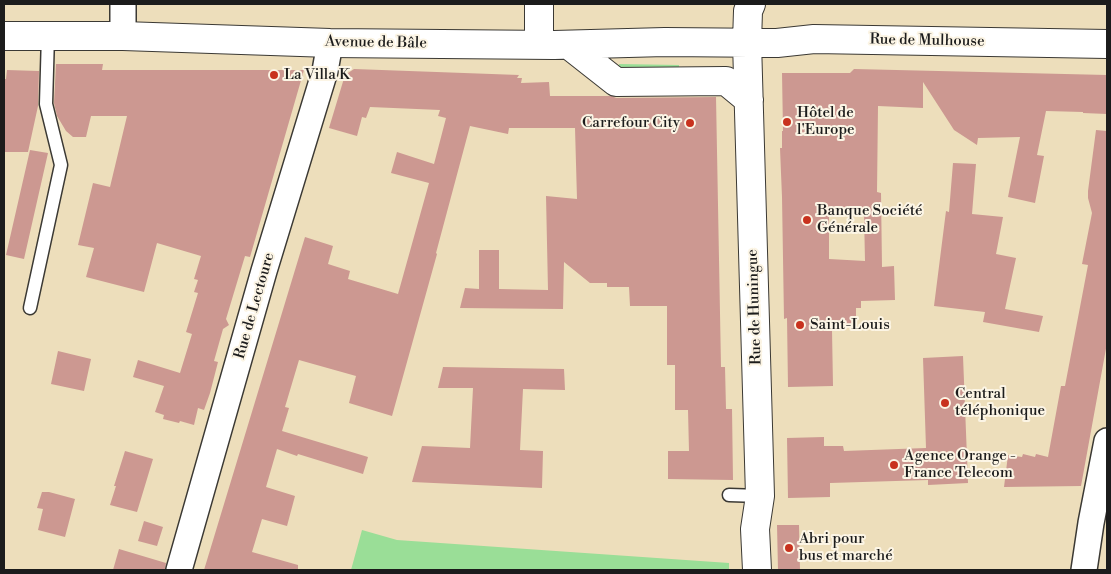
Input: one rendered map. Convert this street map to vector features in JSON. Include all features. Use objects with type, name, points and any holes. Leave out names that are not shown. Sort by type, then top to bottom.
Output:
[{"type":"main road","points":[[539,45],[540,4]]},
{"type":"main road","name":"Rue de Huningue","points":[[747,6],[760,496],[755,529],[757,570]]},
{"type":"main road","name":"Avenue de Bâle","points":[[4,36],[123,36],[330,43],[539,45],[747,42]]},
{"type":"main road","name":"Rue de Mulhouse","points":[[747,42],[777,43],[814,39],[1107,44]]},
{"type":"main road","points":[[569,45],[616,82],[726,81],[749,100]]},
{"type":"street","points":[[123,4],[123,36]]},
{"type":"street","name":"Rue de Lectoure","points":[[179,570],[264,271],[326,71],[330,43]]},
{"type":"street","points":[[1084,570],[1090,524],[1107,441]]},
{"type":"lane","points":[[30,308],[61,165],[46,104],[48,35]]},
{"type":"lane","points":[[729,495],[760,496]]},
{"type":"green space","points":[[619,64],[679,65],[679,76],[620,76]]},
{"type":"green space","points":[[362,530],[397,540],[729,563],[729,570],[351,570]]},
{"type":"building","points":[[56,64],[103,64],[102,70],[304,70],[250,257],[245,256],[226,319],[229,325],[223,329],[214,361],[218,362],[210,393],[204,410],[198,408],[194,425],[163,419],[164,415],[155,412],[164,386],[133,377],[138,360],[180,373],[192,334],[186,332],[198,293],[194,292],[198,280],[194,279],[201,256],[157,243],[144,292],[86,277],[94,248],[78,245],[93,183],[110,187],[127,116],[91,116],[86,137],[73,137],[66,131],[57,116],[54,103]]},
{"type":"building","points":[[354,69],[519,75],[517,78],[522,78],[521,83],[549,82],[550,96],[612,96],[616,98],[716,97],[721,367],[725,367],[726,409],[732,409],[733,480],[668,479],[668,451],[689,451],[688,410],[675,410],[675,365],[667,365],[667,306],[630,306],[629,287],[607,287],[607,283],[590,283],[564,262],[563,309],[460,308],[465,288],[479,289],[479,250],[499,250],[499,289],[548,290],[546,196],[577,199],[575,128],[509,128],[508,134],[470,126],[392,416],[349,403],[356,376],[299,360],[285,407],[289,408],[282,431],[368,457],[363,474],[277,449],[266,487],[295,496],[287,526],[262,519],[252,552],[298,565],[298,570],[204,570],[305,237],[333,246],[328,264],[350,271],[348,279],[398,294],[429,183],[391,173],[397,152],[434,164],[446,118],[438,116],[440,110],[370,107],[366,118],[362,117],[357,136],[329,128],[345,75]]},
{"type":"building","points":[[854,69],[1107,75],[1107,114],[1046,111],[1037,155],[1044,156],[1035,203],[1008,197],[1020,137],[978,138],[977,145],[954,130],[923,82],[923,108],[878,106],[877,192],[881,193],[882,267],[894,266],[895,300],[861,301],[861,308],[856,308],[856,325],[840,326],[841,330],[832,330],[833,386],[788,387],[787,318],[784,319],[780,148],[782,148],[783,131],[782,73],[850,73]],"holes":[[[829,214],[864,214],[865,261],[829,259]]]},
{"type":"building","points":[[7,70],[39,71],[38,106],[28,152],[4,152],[4,79],[6,79]]},
{"type":"building","points":[[1096,130],[1107,131],[1107,343],[1081,486],[1004,487],[1008,455],[1022,457],[1023,454],[1035,457],[1036,454],[1048,457],[1061,386],[1065,386],[1088,265],[1082,264],[1092,213],[1088,191]]},
{"type":"building","points":[[30,150],[48,153],[24,259],[6,255]]},
{"type":"building","points":[[953,163],[976,164],[972,214],[1003,217],[996,254],[1016,258],[1005,309],[1043,316],[1039,332],[983,322],[985,312],[934,306],[946,211],[949,212]]},
{"type":"building","points":[[58,351],[91,359],[84,391],[51,384]]},
{"type":"building","points":[[963,356],[968,483],[928,485],[928,480],[830,483],[830,497],[788,498],[787,438],[824,437],[824,446],[843,446],[844,451],[926,448],[923,358]]},
{"type":"building","points":[[443,367],[564,369],[565,390],[523,389],[520,450],[543,451],[542,488],[412,482],[422,446],[470,448],[473,388],[438,388]]},
{"type":"building","points":[[125,451],[153,459],[137,512],[110,505]]},
{"type":"building","points":[[42,492],[75,499],[65,537],[38,530],[43,509],[37,508]]},
{"type":"building","points":[[144,521],[163,527],[157,546],[138,541]]},
{"type":"building","name":"Abri pour bus et marché","points":[[777,525],[799,525],[800,570],[778,570]]},
{"type":"building","points":[[119,549],[166,563],[165,570],[113,570]]},
{"type":"place","name":"La Villa K","points":[[274,75]]},
{"type":"place","name":"Hôtel de l'Europe","points":[[787,122]]},
{"type":"place","name":"Carrefour City","points":[[690,123]]},
{"type":"place","name":"Banque Société Générale","points":[[807,220]]},
{"type":"place","name":"Saint-Louis","points":[[800,325]]},
{"type":"place","name":"Central téléphonique","points":[[945,403]]},
{"type":"place","name":"Agence Orange - France Telecom","points":[[894,465]]},
{"type":"place","name":"Abri pour bus et marché","points":[[789,548]]}]
